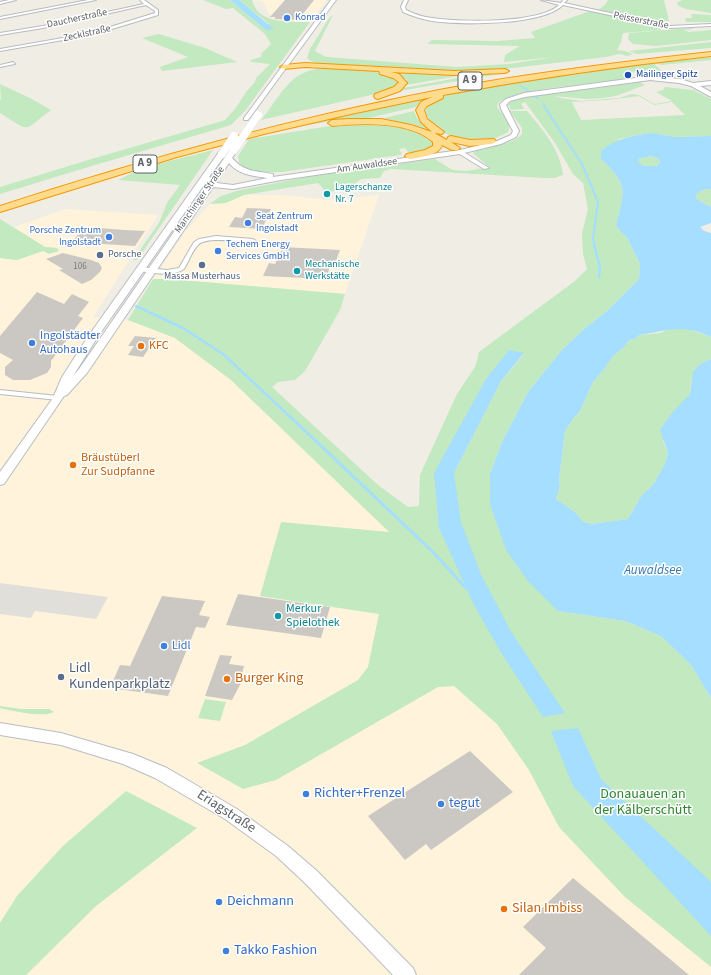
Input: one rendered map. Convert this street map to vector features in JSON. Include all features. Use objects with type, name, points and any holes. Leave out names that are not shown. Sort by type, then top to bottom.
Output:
[{"type":"highway","name":"A 9","points":[[0,201],[120,164],[222,135],[344,106],[481,79],[598,62],[711,50]]},
{"type":"highway","name":"A 9","points":[[0,209],[131,168],[221,143],[374,105],[492,83],[590,68],[711,54]]},
{"type":"highway","points":[[302,55],[308,62],[318,67]]},
{"type":"highway","points":[[528,69],[598,62]]},
{"type":"highway","points":[[289,65],[378,71],[396,76],[402,81],[402,85],[392,92],[344,106]]},
{"type":"highway","points":[[285,78],[294,73],[318,67],[482,73],[513,70]]},
{"type":"highway","points":[[460,149],[451,139],[429,125],[422,118],[420,110],[424,104],[434,98],[492,83]]},
{"type":"highway","points":[[221,143],[315,126],[351,122],[391,123],[412,127],[429,133],[460,149]]},
{"type":"highway","points":[[410,156],[428,152],[437,147],[439,144],[438,142],[429,133]]},
{"type":"highway","points":[[451,139],[470,143],[491,141]]},
{"type":"main road","name":"Manchinger Straße","points":[[58,398],[68,389],[83,371],[200,201],[222,154],[246,119],[289,65],[334,0]]},
{"type":"main road","name":"Manchinger Straße","points":[[209,181],[229,158],[285,78],[289,65],[302,55],[340,0]]},
{"type":"main road","points":[[516,131],[503,106],[505,102],[517,96],[644,78],[667,79],[693,85],[711,95]]},
{"type":"main road","points":[[693,85],[711,83]]},
{"type":"main road","name":"Am Auwaldsee","points":[[198,187],[209,181],[270,176],[460,149],[507,137],[516,131]]},
{"type":"main road","name":"Am Auwaldsee","points":[[209,181],[222,187],[233,187],[505,141],[514,136],[516,131]]},
{"type":"main road","points":[[229,158],[240,170],[257,175],[270,176]]},
{"type":"main road","name":"Manchinger Straße","points":[[0,481],[58,398],[67,377],[81,355],[198,187]]},
{"type":"main road","points":[[200,201],[233,187]]},
{"type":"main road","name":"Eriagstraße","points":[[0,729],[61,739],[127,759],[161,773],[231,814],[282,851],[311,877],[406,975]]},
{"type":"street","points":[[0,2],[14,0]]},
{"type":"street","points":[[0,18],[94,0]]},
{"type":"street","points":[[142,0],[147,4]]},
{"type":"street","points":[[406,0],[403,7],[404,11],[408,14],[425,19],[491,21],[525,18],[549,13],[556,10],[563,2]]},
{"type":"street","name":"Peisserstraße","points":[[543,0],[563,2],[595,11],[670,27],[711,25]]},
{"type":"street","name":"Daucherstraße","points":[[0,34],[43,27],[147,4]]},
{"type":"street","name":"Zecklstraße","points":[[0,50],[92,34],[157,14],[157,11],[147,4]]},
{"type":"street","points":[[0,66],[13,63]]},
{"type":"street","points":[[460,149],[486,168]]},
{"type":"street","points":[[140,270],[167,272],[181,269],[196,243],[201,240],[216,238],[252,240]]},
{"type":"street","points":[[0,392],[58,398]]},
{"type":"shaded area","points":[[251,0],[327,0],[310,22],[273,20],[262,1]]},
{"type":"shaded area","points":[[244,195],[282,195],[329,200],[379,195],[345,294],[169,279],[153,279],[186,231],[210,204],[226,203]]},
{"type":"shaded area","points":[[66,209],[158,215],[93,317],[128,320],[175,338],[231,380],[390,532],[260,596],[379,614],[368,667],[358,680],[245,745],[198,763],[276,780],[438,687],[454,686],[512,737],[559,827],[625,897],[711,967],[711,975],[26,975],[96,906],[197,828],[126,791],[63,846],[17,896],[0,923],[0,258],[17,260],[57,248],[45,247],[14,227]]},
{"type":"shaded area","points":[[0,583],[108,597],[96,619],[35,611],[31,618],[0,614]]},
{"type":"green space","points":[[203,0],[230,0],[266,30],[268,23],[239,0],[252,0],[255,8],[268,18],[284,21],[310,22],[245,111],[231,125],[0,194],[0,187],[225,120],[255,82],[256,78],[270,64],[252,62],[250,60],[261,57],[262,53],[271,44],[265,34],[233,8],[226,9]]},
{"type":"green space","points":[[608,0],[664,0],[669,21],[665,22],[669,26],[636,20],[598,10],[605,5]]},
{"type":"green space","points":[[682,0],[711,0],[711,13],[686,9],[679,6],[677,3]]},
{"type":"green space","points":[[590,11],[619,18],[624,22],[644,23],[662,27],[661,30],[623,33],[617,50],[633,54],[628,56],[619,54],[606,57],[478,72],[320,64],[307,58],[310,49],[329,18],[333,15],[315,51],[326,57],[457,67],[509,64],[555,57],[504,62],[505,55],[520,46],[427,44],[432,40],[498,41],[535,38],[531,32]]},
{"type":"green space","points":[[691,14],[711,15],[711,22],[686,22],[685,18],[692,18]]},
{"type":"green space","points":[[693,29],[684,30],[689,32],[711,30],[711,40],[656,46],[633,44],[628,39],[629,33]]},
{"type":"green space","points":[[159,34],[205,48],[237,62],[162,71],[160,67],[188,57],[142,38]]},
{"type":"green space","points":[[711,42],[711,48],[637,54],[629,51]]},
{"type":"green space","points":[[711,57],[711,60],[661,65],[655,63]]},
{"type":"green space","points":[[653,63],[664,73],[635,71],[631,72],[621,80],[537,90],[507,98],[498,103],[497,107],[508,122],[508,132],[496,138],[473,142],[455,138],[445,133],[434,124],[427,114],[426,109],[435,100],[465,90],[560,75]]},
{"type":"green space","points":[[317,69],[356,70],[386,73],[393,76],[400,82],[397,86],[380,93],[261,120],[284,88],[298,76]]},
{"type":"green space","points":[[382,70],[469,74],[406,85],[407,80],[402,76]]},
{"type":"green space","points":[[485,73],[505,73],[399,91],[403,88]]},
{"type":"green space","name":"Donauauen an der Kälberschütt","points":[[638,81],[645,85],[616,96],[587,99],[554,96],[581,101],[619,98],[632,94],[639,95],[654,104],[672,101],[656,92],[663,90],[665,87],[693,90],[711,99],[711,136],[676,137],[650,133],[638,135],[619,139],[601,159],[617,176],[621,183],[622,197],[616,226],[628,239],[640,264],[639,279],[607,311],[584,329],[562,350],[528,392],[502,442],[490,474],[490,504],[558,611],[625,621],[661,636],[691,665],[711,698],[711,967],[625,897],[559,827],[529,770],[497,724],[454,686],[438,687],[276,780],[243,789],[197,763],[245,745],[358,680],[368,667],[379,614],[260,596],[281,522],[389,532],[231,380],[175,338],[128,320],[153,279],[169,279],[345,294],[340,310],[305,371],[295,380],[278,382],[272,387],[378,485],[408,507],[419,506],[420,475],[457,394],[475,367],[479,352],[575,281],[587,269],[583,254],[582,233],[588,209],[583,183],[573,174],[555,143],[525,102],[521,104],[524,108],[523,109],[511,110],[508,104],[514,100],[525,97]],"holes":[[[639,96],[654,105],[672,102],[685,115],[581,120],[572,102]],[[509,350],[524,354],[501,381],[454,473]]]},
{"type":"green space","points":[[0,84],[51,110],[31,126],[23,127],[17,124],[0,113]]},
{"type":"green space","points":[[427,98],[416,107],[364,119],[326,122],[295,127]]},
{"type":"green space","points":[[414,111],[420,122],[447,140],[432,131],[412,124],[376,120]]},
{"type":"green space","points":[[510,111],[527,111],[533,118],[555,148],[563,175],[554,178],[544,178],[391,169],[384,171],[380,178],[361,179],[347,190],[326,192],[318,183],[244,195],[226,203],[210,204],[221,196],[240,190],[327,173],[435,159],[452,170],[467,171],[489,167],[473,153],[485,148],[504,144],[522,134],[522,128]]},
{"type":"green space","points":[[343,124],[365,124],[404,128],[426,137],[434,144],[433,147],[418,152],[408,152],[405,148],[399,149],[402,154],[400,155],[282,172],[258,172],[247,169],[239,163],[238,156],[249,139]]},
{"type":"green space","points":[[213,150],[137,260],[133,260],[159,223],[167,203],[180,185],[119,180],[151,166]]},
{"type":"green space","points":[[652,156],[659,159],[660,163],[649,167],[638,162],[641,158]]},
{"type":"green space","points":[[711,189],[711,207],[696,199],[696,194],[703,190]]},
{"type":"green space","points":[[0,219],[45,247],[57,248],[59,251],[49,254],[43,251],[17,260],[0,258]]},
{"type":"green space","points":[[669,329],[688,329],[711,337],[711,359],[700,364],[691,382],[690,394],[682,404],[663,441],[668,453],[665,464],[653,485],[642,495],[628,519],[592,524],[583,522],[576,513],[556,499],[560,486],[559,480],[565,431],[574,417],[579,413],[593,382],[613,356],[624,347],[629,340],[635,339],[639,335],[660,333]]},
{"type":"green space","points":[[205,699],[226,702],[220,721],[198,718]]},
{"type":"green space","points":[[0,706],[21,709],[49,709],[54,712],[49,714],[28,713],[0,708]]},
{"type":"green space","points":[[126,791],[197,828],[96,906],[26,975],[0,975],[0,923],[17,896],[63,846]]},
{"type":"water","points":[[230,0],[239,0],[274,29],[266,30]]},
{"type":"water","name":"Auwaldsee","points":[[651,133],[676,137],[711,136],[711,189],[703,190],[696,194],[696,199],[711,207],[711,223],[700,227],[704,231],[711,233],[711,337],[691,330],[683,329],[639,335],[635,339],[629,340],[624,347],[613,356],[593,382],[579,413],[574,417],[565,431],[559,480],[560,486],[556,499],[576,513],[583,522],[592,524],[628,519],[642,495],[653,485],[665,464],[668,453],[660,430],[671,414],[690,394],[693,372],[700,364],[711,359],[711,698],[691,665],[661,636],[625,621],[558,611],[528,581],[506,550],[490,504],[490,474],[502,442],[528,392],[562,350],[584,329],[607,311],[639,279],[640,264],[628,239],[616,226],[622,197],[621,183],[617,176],[601,159],[601,151],[618,140]],"holes":[[[652,156],[659,159],[660,163],[656,166],[644,166],[638,162],[641,158]]]},
{"type":"water","points":[[509,350],[524,353],[501,381],[454,473],[461,522],[481,574],[510,630],[565,713],[543,717],[500,651],[473,603],[439,528],[434,473],[486,379]]},
{"type":"water","points":[[578,728],[601,779],[711,882],[711,936],[573,786],[551,731]]},
{"type":"building","points":[[285,0],[314,0],[298,20],[274,19],[276,17],[270,17]]},
{"type":"building","name":"Seat Zentrum Ingolstadt","points":[[247,208],[271,209],[262,229],[229,227],[235,217],[242,218]]},
{"type":"building","name":"Porsche Zentrum Ingolstadt","points":[[84,227],[145,231],[135,246],[72,242]]},
{"type":"building","points":[[283,247],[340,250],[335,263],[331,263],[326,279],[263,276],[269,263],[275,264]]},
{"type":"building","name":"Porsche Zentrum Ingolstadt","points":[[63,253],[99,263],[102,268],[100,272],[91,280],[82,284],[59,270],[63,269],[46,259]]},
{"type":"building","name":"Ingolstädter Autohaus","points":[[37,292],[64,304],[72,294],[89,302],[78,316],[83,318],[51,361],[51,367],[47,373],[30,380],[13,380],[5,375],[5,367],[13,360],[0,353],[0,336]]},
{"type":"building","name":"KFC","points":[[135,336],[156,338],[143,357],[128,355],[134,346],[128,346]]},
{"type":"building","name":"Merkur Spielothek","points":[[238,594],[330,607],[321,638],[226,625]]},
{"type":"building","name":"Lidl","points":[[162,596],[205,601],[199,615],[210,617],[205,628],[196,627],[168,696],[110,688],[120,665],[130,666]]},
{"type":"building","name":"Burger King","points":[[220,655],[232,656],[229,664],[244,666],[242,674],[244,674],[241,683],[232,700],[205,696]]},
{"type":"building","name":"tegut","points":[[470,751],[513,792],[431,850],[426,844],[405,860],[368,816]]},
{"type":"building","points":[[573,878],[689,975],[519,975],[546,948],[523,927]]},
{"type":"waterway","points":[[520,85],[530,92]]},
{"type":"waterway","points":[[534,95],[538,99]]},
{"type":"waterway","points":[[544,106],[582,164],[598,202],[593,239],[595,246]]},
{"type":"waterway","points":[[594,245],[600,266],[599,277]]},
{"type":"waterway","points":[[136,306],[183,328],[223,354],[301,427]]},
{"type":"waterway","points":[[300,426],[433,552],[466,588]]},
{"type":"place","name":"Konrad","points":[[287,18]]},
{"type":"place","name":"Mailinger Spitz","points":[[628,75]]},
{"type":"place","name":"Lagerschanze Nr. 7","points":[[327,194]]},
{"type":"place","name":"Seat Zentrum Ingolstadt","points":[[248,223]]},
{"type":"place","name":"Porsche Zentrum Ingolstadt","points":[[109,237]]},
{"type":"place","name":"Techem Energy Services GmbH","points":[[218,251]]},
{"type":"place","name":"Porsche","points":[[100,255]]},
{"type":"place","name":"Massa Musterhaus","points":[[202,265]]},
{"type":"place","name":"Mechanische Werkstätte","points":[[297,271]]},
{"type":"place","name":"Ingolstädter Autohaus","points":[[32,343]]},
{"type":"place","name":"KFC","points":[[141,346]]},
{"type":"place","name":"Bräustüberl Zur Sudpfanne","points":[[73,465]]},
{"type":"place","name":"Merkur Spielothek","points":[[278,616]]},
{"type":"place","name":"Lidl","points":[[164,646]]},
{"type":"place","name":"Lidl Kundenparkplatz","points":[[61,677]]},
{"type":"place","name":"Burger King","points":[[227,679]]},
{"type":"place","name":"Richter+Frenzel","points":[[306,794]]},
{"type":"place","name":"tegut","points":[[441,804]]},
{"type":"place","name":"Deichmann","points":[[219,902]]},
{"type":"place","name":"Silan Imbiss","points":[[504,909]]},
{"type":"place","name":"Takko Fashion","points":[[226,951]]}]
